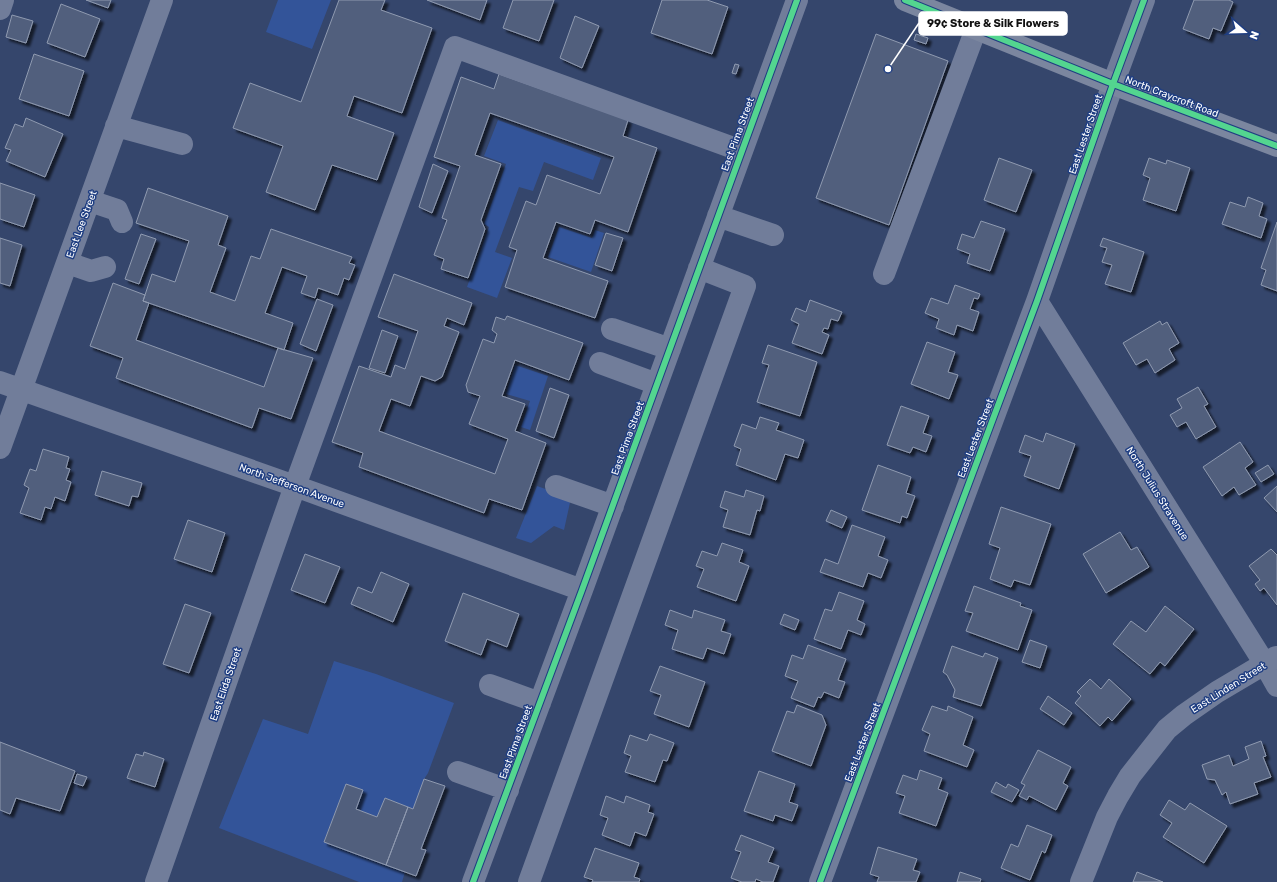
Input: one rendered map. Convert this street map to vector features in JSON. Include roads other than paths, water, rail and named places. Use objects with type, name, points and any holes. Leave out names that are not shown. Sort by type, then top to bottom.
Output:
[{"type":"main road","name":"North Craycroft Road","points":[[904,0],[1113,84],[1277,146]]},
{"type":"street","points":[[0,9],[3,0]]},
{"type":"street","name":"East Lee Street","points":[[0,448],[162,0]]},
{"type":"street","name":"East Pima Street","points":[[473,882],[613,506],[797,0]]},
{"type":"street","name":"East Lester Street","points":[[820,882],[1038,301],[1113,84],[1144,0]]},
{"type":"street","points":[[884,274],[976,29]]},
{"type":"street","name":"East Elida Street","points":[[156,882],[295,486],[455,47],[742,151]]},
{"type":"street","points":[[116,126],[182,144]]},
{"type":"street","points":[[90,202],[117,210],[122,222]]},
{"type":"street","points":[[718,216],[773,235]]},
{"type":"street","points":[[68,262],[91,270],[105,267]]},
{"type":"street","points":[[529,882],[746,286],[699,268]]},
{"type":"street","name":"North Julius Stravenue","points":[[1038,301],[1271,661],[1277,686]]},
{"type":"street","points":[[612,329],[670,349]]},
{"type":"street","points":[[600,363],[657,384]]},
{"type":"street","name":"North Jefferson Avenue","points":[[0,382],[295,486],[582,590]]},
{"type":"street","points":[[556,486],[613,506]]},
{"type":"street","name":"East Linden Street","points":[[1081,882],[1107,817],[1118,796],[1130,776],[1167,729],[1216,692],[1271,661]]},
{"type":"street","points":[[490,685],[540,703]]},
{"type":"street","points":[[458,772],[508,790]]},
{"type":"place","name":"99¢ Store & Silk Flowers","points":[[888,69]]}]
